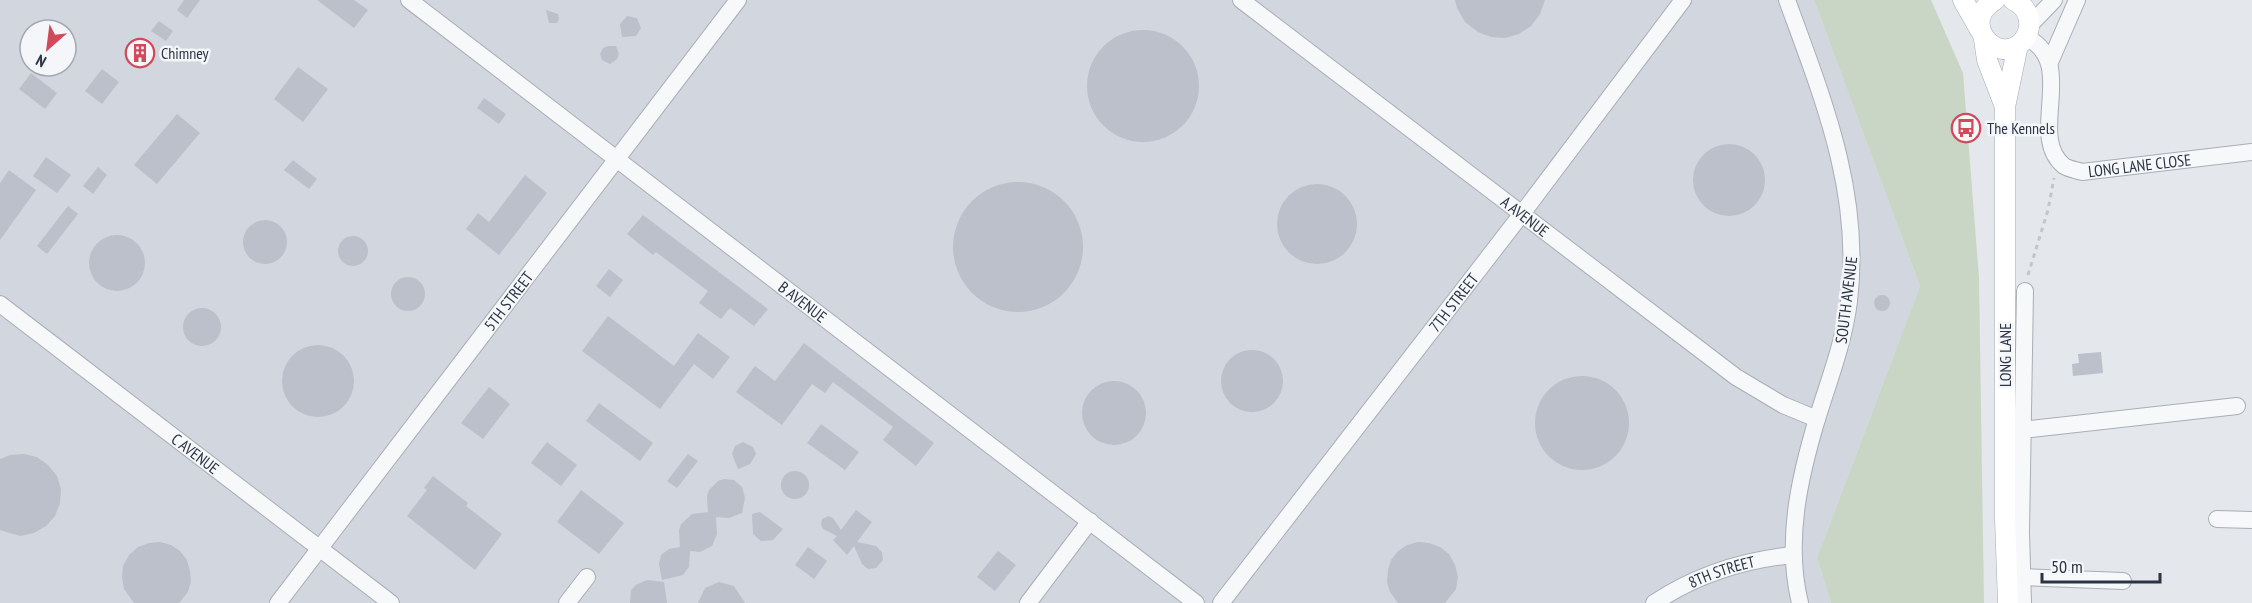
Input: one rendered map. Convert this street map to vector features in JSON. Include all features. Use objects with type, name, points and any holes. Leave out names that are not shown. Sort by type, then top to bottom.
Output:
[{"type":"main road","points":[[1963,0],[1990,44],[2003,49],[2024,36],[2027,11],[2013,0]]},
{"type":"main road","points":[[1982,34],[1980,15],[1984,8],[1995,0]]},
{"type":"main road","name":"LONG LANE","points":[[1982,34],[1987,60],[2005,107]]},
{"type":"main road","name":"LONG LANE","points":[[2008,603],[2004,519],[2005,107],[2024,36]]},
{"type":"street","name":"B AVENUE","points":[[409,0],[1196,603]]},
{"type":"street","name":"5TH STREET","points":[[278,603],[738,0]]},
{"type":"street","name":"A AVENUE","points":[[1241,0],[1736,377],[1783,405],[1817,419]]},
{"type":"street","name":"7TH STREET","points":[[1221,603],[1521,215],[1683,0]]},
{"type":"street","name":"SOUTH AVENUE","points":[[1787,0],[1836,144],[1848,192],[1852,225],[1849,302],[1839,353],[1817,419],[1800,484],[1793,555],[1800,603]]},
{"type":"street","points":[[2050,62],[2035,42],[2024,36],[2054,0]]},
{"type":"street","points":[[2054,155],[2050,139],[2050,62],[2077,0]]},
{"type":"street","name":"LONG LANE CLOSE","points":[[2054,155],[2066,167],[2082,172],[2252,152]]},
{"type":"street","points":[[2024,603],[2022,430],[2025,291]]},
{"type":"street","name":"C AVENUE","points":[[0,303],[391,603]]},
{"type":"street","points":[[2022,430],[2237,406]]},
{"type":"street","points":[[2217,519],[2252,520]]},
{"type":"street","points":[[1028,603],[1090,521]]},
{"type":"street","name":"8TH STREET","points":[[1654,603],[1684,585],[1731,566],[1793,555]]},
{"type":"street","points":[[567,603],[587,577]]},
{"type":"street","points":[[2022,577],[2123,581]]},
{"type":"path","points":[[2025,291],[2028,271],[2048,210],[2054,178],[2054,155]]},
{"type":"shaded area","points":[[0,0],[1814,0],[1920,286],[1817,558],[1831,603],[0,603]]},
{"type":"green space","points":[[1814,0],[1931,0],[1963,73],[1979,278],[1984,603],[1831,603],[1817,558],[1920,286]]},
{"type":"building","points":[[184,0],[200,0],[187,18],[177,10]]},
{"type":"building","points":[[317,0],[354,0],[368,10],[354,28]]},
{"type":"building","points":[[1455,0],[1545,0],[1540,14],[1531,26],[1519,34],[1505,38],[1491,37],[1478,32],[1465,22]]},
{"type":"building","points":[[546,10],[558,14],[557,23],[549,23]]},
{"type":"building","points":[[627,16],[637,18],[641,28],[636,36],[622,37],[620,24]]},
{"type":"building","points":[[159,21],[173,31],[166,41],[151,31]]},
{"type":"building","points":[[1143,30],[1164,35],[1182,47],[1194,65],[1199,86],[1194,107],[1182,125],[1164,137],[1143,142],[1122,137],[1104,125],[1092,107],[1087,86],[1092,65],[1104,47],[1122,35]]},
{"type":"building","name":"Chimney","points":[[147,43],[149,57],[145,62],[136,62],[131,55],[132,50]]},
{"type":"building","points":[[616,46],[619,54],[617,59],[610,64],[602,60],[600,54],[603,48]]},
{"type":"building","points":[[298,67],[328,89],[303,122],[274,99]]},
{"type":"building","points":[[102,69],[119,82],[102,104],[85,91]]},
{"type":"building","points":[[27,78],[38,78],[57,93],[45,109],[19,89]]},
{"type":"building","points":[[484,98],[506,114],[499,124],[477,108]]},
{"type":"building","points":[[177,114],[200,133],[157,184],[134,165]]},
{"type":"building","points":[[1729,144],[1749,150],[1759,160],[1765,180],[1759,200],[1749,210],[1729,216],[1709,210],[1699,200],[1693,180],[1699,160],[1709,150]]},
{"type":"building","points":[[46,157],[71,175],[57,193],[33,176]]},
{"type":"building","points":[[293,160],[317,179],[309,189],[284,170]]},
{"type":"building","points":[[98,167],[107,175],[93,194],[83,186]]},
{"type":"building","points":[[9,170],[36,190],[0,240],[0,183]]},
{"type":"building","points":[[525,175],[547,193],[499,255],[466,229],[478,213],[489,222]]},
{"type":"building","points":[[1018,182],[1043,187],[1064,201],[1078,222],[1083,247],[1078,272],[1064,293],[1043,307],[1018,312],[993,307],[972,293],[958,272],[953,247],[958,222],[972,201],[993,187]]},
{"type":"building","points":[[1317,184],[1332,187],[1345,196],[1354,209],[1357,224],[1354,239],[1345,252],[1332,261],[1317,264],[1302,261],[1289,252],[1280,239],[1277,224],[1280,209],[1289,196],[1302,187]]},
{"type":"building","points":[[68,206],[78,214],[47,254],[37,246]]},
{"type":"building","points":[[643,215],[768,309],[754,326],[730,308],[721,319],[699,303],[708,291],[656,252],[653,255],[627,234]]},
{"type":"building","points":[[265,220],[280,227],[287,242],[280,257],[265,264],[250,257],[243,242],[250,227]]},
{"type":"building","points":[[111,235],[123,235],[133,239],[141,247],[145,263],[141,279],[133,287],[123,291],[111,291],[101,287],[93,279],[89,269],[89,257],[93,247],[101,239]]},
{"type":"building","points":[[353,236],[359,237],[367,245],[367,257],[359,265],[353,266],[347,265],[339,257],[338,251],[339,245],[347,237]]},
{"type":"building","points":[[609,269],[623,280],[610,297],[596,286]]},
{"type":"building","points":[[408,277],[420,282],[425,294],[420,306],[408,311],[396,306],[391,294],[396,282]]},
{"type":"building","points":[[1879,295],[1885,295],[1890,303],[1888,309],[1879,311],[1874,306],[1874,300]]},
{"type":"building","points":[[202,308],[216,313],[221,327],[216,341],[202,346],[188,341],[183,327],[188,313]]},
{"type":"building","points":[[608,316],[674,366],[698,333],[730,357],[713,379],[694,364],[660,409],[582,351]]},
{"type":"building","points":[[804,343],[934,443],[916,466],[883,440],[893,427],[833,382],[825,393],[812,384],[782,425],[736,392],[755,366],[775,381]]},
{"type":"building","points":[[318,345],[338,351],[348,361],[354,381],[348,401],[338,411],[318,417],[298,411],[288,401],[282,381],[288,361],[298,351]]},
{"type":"building","points":[[1252,350],[1274,359],[1283,381],[1274,403],[1252,412],[1230,403],[1221,381],[1230,359]]},
{"type":"building","points":[[2101,352],[2103,373],[2073,376],[2072,364],[2079,363],[2078,354]]},
{"type":"building","points":[[1582,376],[1600,379],[1615,390],[1626,405],[1629,423],[1626,441],[1615,456],[1600,467],[1582,470],[1564,467],[1549,456],[1538,441],[1535,423],[1538,405],[1549,390],[1564,379]]},
{"type":"building","points":[[1114,381],[1132,387],[1140,395],[1146,413],[1140,431],[1132,439],[1114,445],[1096,439],[1088,431],[1082,413],[1088,395],[1096,387]]},
{"type":"building","points":[[489,387],[510,404],[483,439],[461,423]]},
{"type":"building","points":[[599,403],[653,443],[640,461],[586,421]]},
{"type":"building","points":[[821,424],[859,452],[845,470],[807,443]]},
{"type":"building","points":[[547,442],[577,465],[561,486],[531,463]]},
{"type":"building","points":[[743,442],[753,447],[756,454],[750,464],[738,469],[732,454],[735,446]]},
{"type":"building","points":[[24,454],[37,457],[48,465],[57,476],[61,489],[60,503],[55,516],[46,526],[34,533],[20,536],[0,530],[0,459],[10,455]]},
{"type":"building","points":[[688,454],[698,461],[677,488],[667,481]]},
{"type":"building","points":[[795,471],[805,475],[809,485],[805,495],[795,499],[785,495],[781,485],[785,475]]},
{"type":"building","points":[[433,476],[468,503],[466,506],[502,534],[475,570],[407,516],[427,490],[424,488]]},
{"type":"building","points":[[734,480],[742,487],[745,498],[742,513],[729,518],[716,517],[717,534],[712,546],[700,552],[690,551],[689,567],[683,575],[662,580],[659,564],[661,555],[669,549],[680,547],[681,524],[692,514],[708,512],[709,490],[718,481]]},
{"type":"building","points":[[581,490],[624,523],[599,554],[557,522]]},
{"type":"building","points":[[856,510],[872,522],[857,542],[876,546],[882,552],[883,560],[876,568],[868,569],[862,564],[854,546],[847,555],[833,540],[837,536],[823,529],[821,525],[822,519],[828,516],[833,518],[841,530]]},
{"type":"building","points":[[760,512],[783,529],[773,540],[761,541],[753,534],[752,514]]},
{"type":"building","points":[[160,542],[180,551],[187,560],[191,581],[188,592],[179,603],[134,603],[124,589],[123,566],[129,555],[138,547]]},
{"type":"building","points":[[1418,542],[1440,547],[1449,554],[1455,565],[1458,577],[1456,589],[1445,603],[1398,603],[1390,592],[1387,582],[1391,560],[1407,545]]},
{"type":"building","points":[[808,547],[827,561],[814,579],[795,565]]},
{"type":"building","points":[[998,551],[1016,565],[995,591],[977,577]]},
{"type":"building","points":[[647,580],[664,582],[667,603],[630,603],[631,590]]},
{"type":"building","points":[[719,582],[734,586],[745,603],[698,603],[705,588]]},
{"type":"place","name":"Chimney","points":[[140,53]]},
{"type":"place","name":"The Kennels","points":[[1966,128]]}]
